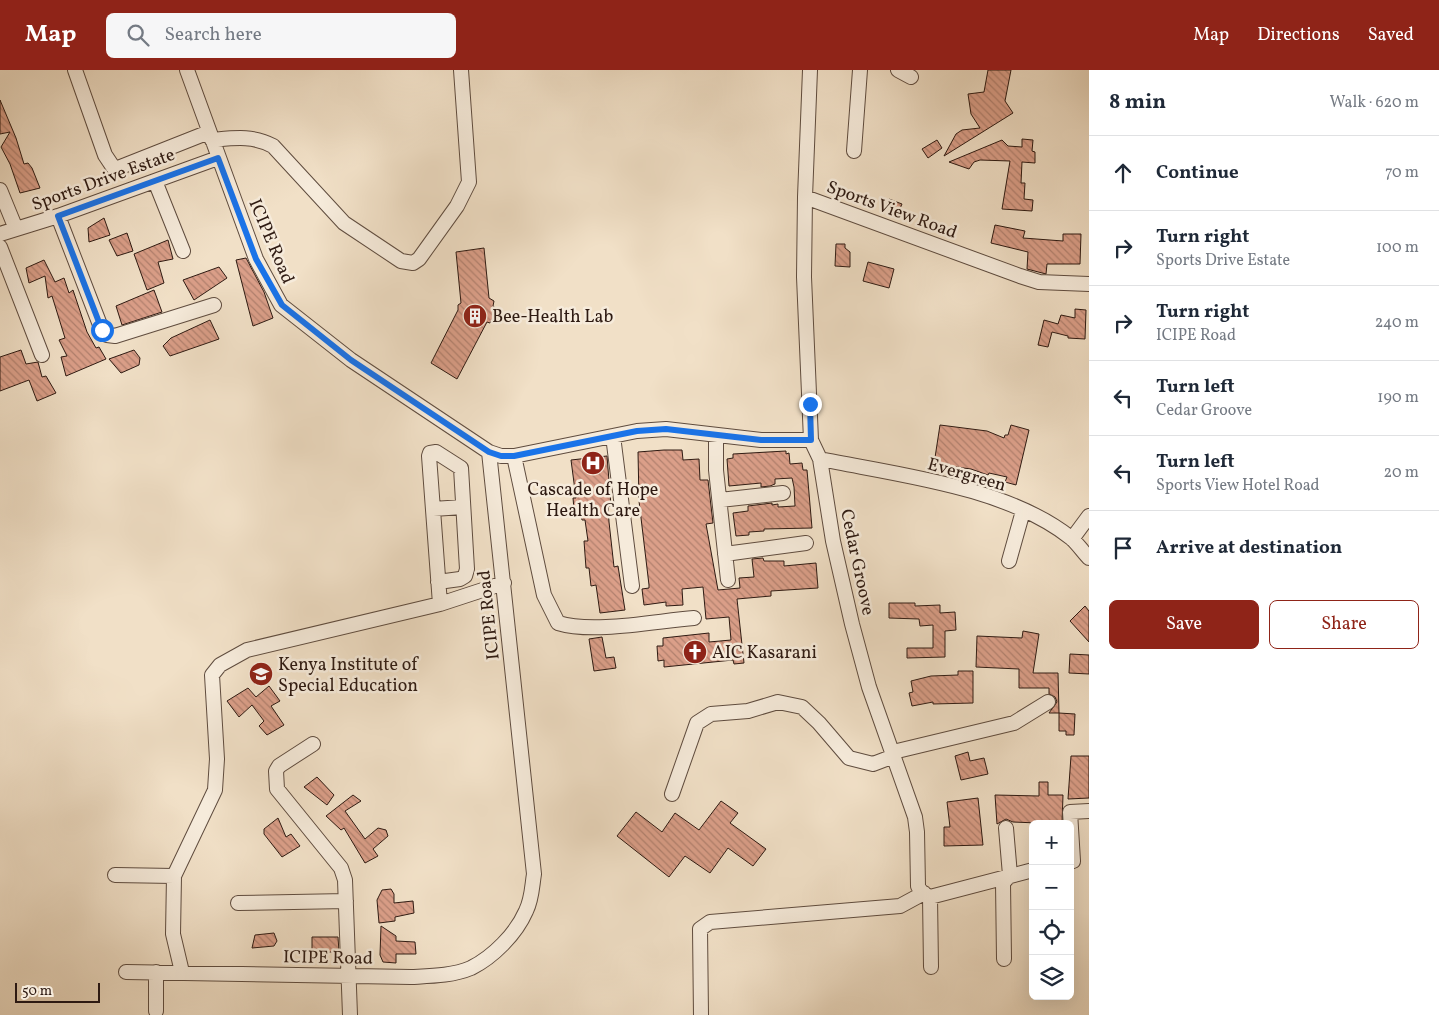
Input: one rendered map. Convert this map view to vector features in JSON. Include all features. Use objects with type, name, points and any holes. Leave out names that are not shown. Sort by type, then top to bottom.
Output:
[{"type":"street","points":[[75,70],[105,155],[113,167],[118,168],[210,136],[261,139],[273,146],[344,223],[401,261],[413,264],[419,259],[457,206],[469,182],[461,70]]},
{"type":"street","name":"ICIPE Road","points":[[126,972],[411,977],[444,975],[470,968],[506,941],[526,912],[531,897],[534,874],[489,452],[351,360],[282,305],[256,259],[210,136],[188,70]]},
{"type":"street","name":"Sports View Road","points":[[810,70],[805,197],[1039,282],[1089,284]]},
{"type":"street","points":[[854,151],[860,70]]},
{"type":"street","points":[[898,70],[911,77]]},
{"type":"street","name":"Sports Drive Estate","points":[[0,234],[58,216],[218,158]]},
{"type":"street","points":[[155,181],[184,251]]},
{"type":"street","points":[[0,190],[16,229]]},
{"type":"street","points":[[489,452],[501,456],[514,456],[613,436],[666,429],[761,440],[811,440],[804,277],[805,197]]},
{"type":"street","points":[[58,216],[102,330],[107,335],[115,336],[214,305]]},
{"type":"street","points":[[0,247],[42,355]]},
{"type":"street","points":[[716,435],[728,580]]},
{"type":"street","points":[[613,436],[632,586]]},
{"type":"street","name":"Cedar Groove","points":[[811,440],[820,459],[833,541],[869,687],[915,818],[918,832],[918,886],[927,895],[930,967]]},
{"type":"street","points":[[438,582],[460,579],[465,576],[460,466],[436,452],[430,453],[429,456],[438,582],[440,604]]},
{"type":"street","points":[[514,456],[544,595],[558,623],[577,627],[694,618]]},
{"type":"street","name":"Evergreen","points":[[820,459],[972,490],[1023,511],[1072,539],[1089,558]]},
{"type":"street","points":[[720,500],[783,493]]},
{"type":"street","points":[[433,509],[463,507]]},
{"type":"street","points":[[1009,561],[1023,511]]},
{"type":"street","points":[[1072,539],[1089,516]]},
{"type":"street","points":[[725,554],[806,543]]},
{"type":"street","points":[[182,972],[173,934],[174,876],[215,790],[218,759],[212,675],[220,665],[247,650],[440,604],[504,583]]},
{"type":"street","points":[[672,794],[697,723],[711,714],[748,711],[778,702],[802,707],[819,722],[849,758],[873,764],[894,754],[1014,723],[1048,702]]},
{"type":"street","points":[[313,744],[279,766],[276,771],[277,789],[341,868],[345,880],[350,1015]]},
{"type":"street","points":[[1070,820],[1070,812],[1089,811]]},
{"type":"street","points":[[1004,959],[1003,883],[1010,875],[1006,828]]},
{"type":"street","points":[[701,1015],[700,929],[710,922],[900,906],[927,895],[1029,871]]},
{"type":"street","points":[[115,875],[174,876]]},
{"type":"street","points":[[238,903],[346,901]]},
{"type":"street","points":[[156,972],[156,1011]]},
{"type":"building","points":[[988,70],[1011,70],[1005,101],[1013,113],[944,156],[956,134],[962,130],[980,128],[971,114],[968,94],[984,92]]},
{"type":"building","points":[[0,100],[16,138],[24,164],[28,163],[32,168],[40,188],[20,193],[10,164],[1,147],[10,132],[0,134]]},
{"type":"building","points":[[1022,139],[1033,140],[1032,151],[1035,152],[1035,163],[1022,162],[1021,183],[1025,183],[1024,199],[1033,200],[1032,211],[1002,209],[1010,161],[980,160],[974,162],[969,169],[949,162],[1002,140],[1008,146],[1022,147]]},
{"type":"building","points":[[937,140],[942,148],[928,158],[922,149]]},
{"type":"building","points":[[889,199],[902,204],[898,213],[885,207]]},
{"type":"building","points":[[104,218],[110,235],[89,242],[88,228]]},
{"type":"building","points":[[995,225],[1025,231],[1023,238],[1063,241],[1063,234],[1081,234],[1080,264],[1047,264],[1046,274],[1027,269],[1028,252],[991,243]]},
{"type":"building","points":[[127,233],[133,251],[117,256],[109,240]]},
{"type":"building","points":[[168,240],[173,259],[158,262],[164,283],[147,290],[134,254]]},
{"type":"building","points":[[836,244],[845,244],[845,248],[850,252],[850,267],[835,266]]},
{"type":"building","name":"Bee-Health Lab","points":[[484,248],[489,298],[494,301],[493,306],[498,310],[490,323],[487,322],[457,379],[431,363],[458,310],[458,305],[461,303],[456,252]]},
{"type":"building","points":[[246,258],[264,292],[273,318],[253,326],[236,260]]},
{"type":"building","points":[[44,260],[55,282],[64,278],[69,293],[73,290],[87,332],[96,348],[99,347],[106,359],[66,376],[61,357],[67,356],[59,340],[65,338],[52,296],[48,298],[45,276],[29,283],[26,268]]},
{"type":"building","points":[[868,262],[894,269],[889,288],[863,281]]},
{"type":"building","points":[[219,267],[227,278],[194,300],[183,280]]},
{"type":"building","points":[[154,290],[162,312],[122,325],[116,306]]},
{"type":"building","points":[[1075,309],[1086,310],[1085,339],[1068,338],[1068,336],[1052,332],[1048,347],[1038,345],[1044,320],[1058,324],[1061,315],[1075,318]]},
{"type":"building","points":[[210,320],[219,339],[170,356],[163,346],[171,338]]},
{"type":"building","points":[[21,350],[26,364],[38,362],[42,377],[46,376],[56,393],[37,401],[29,380],[0,391],[0,357]]},
{"type":"building","points":[[134,350],[140,358],[139,365],[121,373],[109,359]]},
{"type":"building","points":[[940,425],[987,431],[1004,438],[1005,435],[1008,435],[1011,425],[1029,430],[1016,485],[1005,482],[1007,477],[989,473],[988,475],[971,469],[934,464]]},
{"type":"building","points":[[682,450],[683,460],[699,459],[700,480],[708,480],[713,523],[706,524],[718,590],[740,588],[739,578],[754,577],[752,559],[763,558],[764,561],[784,561],[784,566],[816,563],[818,588],[771,591],[771,596],[737,599],[744,663],[734,664],[733,660],[664,667],[664,660],[658,661],[657,646],[663,646],[663,638],[709,633],[709,642],[731,640],[729,617],[706,619],[703,587],[682,589],[683,605],[666,606],[666,602],[644,605],[642,589],[649,588],[649,585],[639,501],[638,452]]},
{"type":"building","points":[[786,451],[786,454],[789,453],[790,464],[802,463],[803,470],[807,470],[812,528],[764,529],[764,531],[749,532],[749,535],[736,536],[733,513],[748,511],[748,506],[772,503],[772,505],[778,504],[778,507],[795,506],[794,487],[792,478],[775,479],[775,484],[770,486],[761,487],[761,483],[729,486],[727,459],[733,458],[733,454]]},
{"type":"building","points":[[607,456],[611,506],[608,506],[609,522],[614,567],[618,566],[625,610],[600,613],[596,585],[591,586],[589,568],[586,568],[584,541],[588,541],[585,520],[582,520],[581,515],[576,516],[574,509],[573,498],[576,498],[571,460]]},
{"type":"building","points":[[889,603],[915,603],[915,606],[940,605],[940,613],[955,612],[956,630],[945,631],[945,657],[907,658],[907,648],[933,648],[933,625],[920,626],[919,619],[889,618]]},
{"type":"building","points":[[1085,606],[1089,611],[1089,642],[1070,621]]},
{"type":"building","points":[[1023,631],[1039,634],[1033,673],[1058,673],[1059,713],[1049,713],[1057,702],[1055,697],[1049,694],[1049,688],[1019,688],[1019,669],[976,667],[977,636],[1022,638]]},
{"type":"building","points":[[602,637],[606,658],[614,657],[616,668],[594,671],[589,639]]},
{"type":"building","points":[[1070,654],[1089,655],[1089,674],[1069,673]]},
{"type":"building","points":[[958,671],[973,671],[973,703],[933,704],[933,702],[912,706],[909,693],[913,692],[911,681],[931,676],[958,675]]},
{"type":"building","points":[[269,686],[280,701],[271,706],[284,725],[267,735],[259,726],[264,721],[252,705],[239,717],[227,701],[248,688],[256,697]]},
{"type":"building","points":[[1059,713],[1075,714],[1074,735],[1066,735],[1066,731],[1059,731]]},
{"type":"building","points":[[968,752],[970,761],[984,758],[988,774],[961,780],[955,756]]},
{"type":"building","points":[[1071,756],[1089,756],[1089,798],[1068,799]]},
{"type":"building","points":[[317,777],[334,795],[327,805],[304,787]]},
{"type":"building","points":[[1039,782],[1048,782],[1048,795],[1063,795],[1062,820],[1029,820],[1029,823],[1013,822],[1006,819],[997,824],[995,795],[1039,796]]},
{"type":"building","points":[[353,795],[361,801],[345,811],[365,839],[378,828],[386,830],[388,836],[373,849],[378,856],[365,863],[344,828],[341,830],[326,816]]},
{"type":"building","points":[[978,798],[983,845],[944,846],[944,827],[950,827],[947,802]]},
{"type":"building","points":[[721,801],[738,813],[730,823],[766,849],[753,866],[728,848],[710,873],[685,856],[669,877],[617,836],[636,812],[662,832],[675,813],[699,830]]},
{"type":"building","points":[[278,818],[286,837],[291,834],[300,846],[282,857],[264,834],[264,829]]},
{"type":"building","points":[[391,889],[394,894],[394,903],[413,901],[414,913],[395,917],[395,921],[379,923],[377,900],[382,890]]},
{"type":"building","points":[[381,926],[396,936],[396,941],[415,942],[416,954],[396,954],[396,963],[383,962],[380,955]]},
{"type":"building","points":[[274,933],[277,941],[274,946],[252,948],[255,935]]},
{"type":"building","points":[[312,937],[338,937],[339,952],[312,952]]},
{"type":"place","name":"Bee-Health Lab","points":[[475,316]]},
{"type":"place","name":"Cascade of Hope Health Care","points":[[593,463]]},
{"type":"place","name":"AIC Kasarani","points":[[695,652]]},
{"type":"place","name":"Kenya Institute of Special Education","points":[[261,674]]},
{"type":"route","points":[[102,330],[58,216],[218,158],[256,259],[272,292],[282,305],[351,360],[489,452],[501,456],[514,456],[637,431],[666,429],[685,429],[761,440],[811,440],[810,404]]}]
